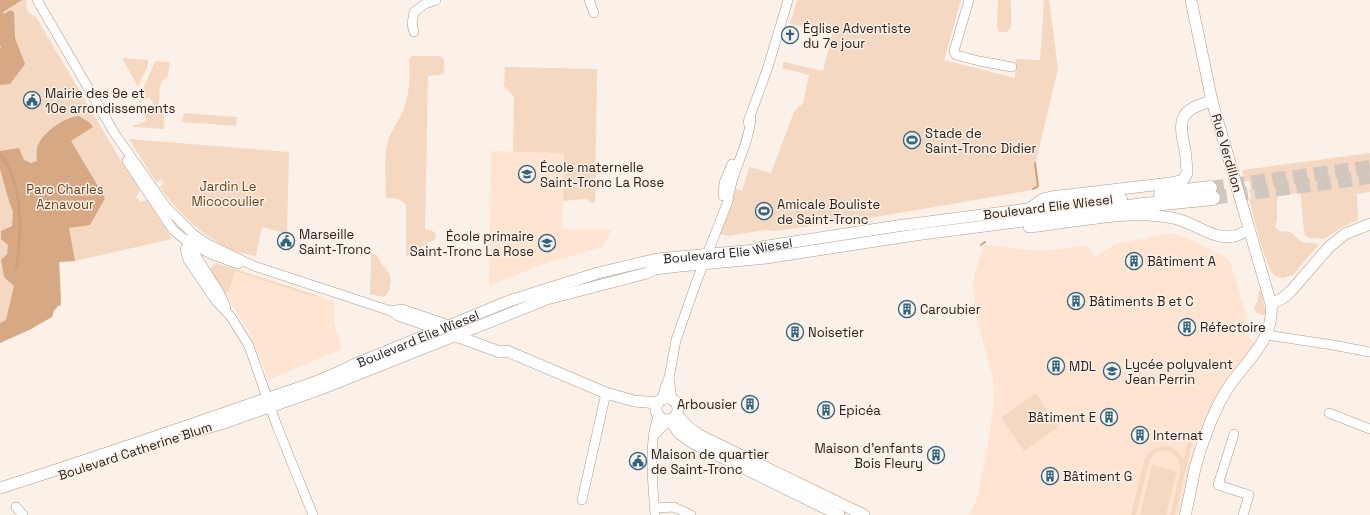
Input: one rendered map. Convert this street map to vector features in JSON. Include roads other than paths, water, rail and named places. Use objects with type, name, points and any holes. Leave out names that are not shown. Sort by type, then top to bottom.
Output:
[{"type":"highway","name":"Boulevard Elie Wiesel","points":[[1078,209],[1211,193]]},
{"type":"street","points":[[37,0],[115,134],[167,208],[193,234],[208,244],[254,266],[391,311],[398,316],[438,330],[460,334],[500,352],[507,351],[606,393],[634,401],[641,407],[665,411],[699,435],[813,496],[864,515]]},
{"type":"street","points":[[414,32],[412,24],[414,12],[425,4],[436,0]]},
{"type":"street","points":[[589,0],[594,13]]},
{"type":"street","points":[[691,515],[674,507],[655,511],[653,469],[654,427],[665,411],[676,340],[722,213],[728,201],[729,191],[736,167],[750,128],[751,117],[770,63],[788,0]]},
{"type":"street","points":[[969,0],[954,51],[956,55],[1012,67]]},
{"type":"street","name":"Rue Verdillon","points":[[1191,0],[1212,100],[1271,304],[1272,315],[1267,335]]},
{"type":"street","points":[[1028,209],[1043,199],[1051,197],[1179,182],[1185,178],[1187,173],[1186,156],[1181,135],[1184,116],[1196,106],[1212,100]]},
{"type":"street","points":[[115,134],[123,155],[173,230],[188,242],[210,254],[235,263],[254,266]]},
{"type":"street","name":"Boulevard Elie Wiesel","points":[[268,403],[321,389],[547,300],[647,273],[655,269],[755,250],[761,247],[897,226],[1028,209],[1078,209]]},
{"type":"street","name":"Boulevard Elie Wiesel","points":[[268,403],[449,325],[509,301],[598,273],[657,259],[766,258],[915,235],[1013,222],[1078,209]]},
{"type":"street","points":[[1013,222],[1029,227],[1146,215],[1172,218],[1183,221],[1212,234],[1222,236],[1234,236],[1249,230]]},
{"type":"street","points":[[1271,304],[1283,298],[1291,291],[1325,252],[1345,234],[1370,224]]},
{"type":"street","points":[[193,234],[185,249],[188,260],[216,301],[230,317],[249,346],[268,403],[313,515]]},
{"type":"street","points":[[391,311],[402,309],[449,325],[460,334]]},
{"type":"street","points":[[1185,515],[1197,462],[1218,407],[1226,392],[1267,335],[1370,352]]},
{"type":"street","points":[[582,500],[606,393]]},
{"type":"street","name":"Boulevard Catherine Blum","points":[[0,488],[268,403]]},
{"type":"street","name":"Boulevard Catherine Blum","points":[[0,494],[115,459],[268,403]]},
{"type":"street","points":[[1329,413],[1370,429]]},
{"type":"street","points":[[1234,434],[1218,485],[1249,495],[1243,515]]},
{"type":"street","points":[[813,496],[838,515]]},
{"type":"street","points":[[16,507],[23,515]]},
{"type":"waterway","points":[[1033,189],[1038,186],[1035,163]]},
{"type":"waterway","points":[[981,245],[985,242]]},
{"type":"tunnel","points":[[1210,188],[1370,167]]},
{"type":"tunnel","points":[[1213,198],[1370,177]]},
{"type":"place","name":"Église Adventiste du 7e jour","points":[[790,35]]},
{"type":"place","name":"Mairie des 9e et 10e arrondissements","points":[[32,100]]},
{"type":"place","name":"Stade de Saint-Tronc Didier","points":[[912,140]]},
{"type":"place","name":"École maternelle Saint-Tronc La Rose","points":[[527,174]]},
{"type":"place","name":"Amicale Bouliste de Saint-Tronc","points":[[764,211]]},
{"type":"place","name":"Marseille Saint-Tronc","points":[[286,241]]},
{"type":"place","name":"École primaire Saint-Tronc La Rose","points":[[547,243]]},
{"type":"place","name":"Bâtiment A","points":[[1134,261]]},
{"type":"place","name":"Bâtiments B et C","points":[[1076,301]]},
{"type":"place","name":"Caroubier","points":[[907,309]]},
{"type":"place","name":"Réfectoire","points":[[1187,327]]},
{"type":"place","name":"Noisetier","points":[[795,332]]},
{"type":"place","name":"MDL","points":[[1056,366]]},
{"type":"place","name":"Lycée polyvalent Jean Perrin","points":[[1112,371]]},
{"type":"place","name":"Arbousier","points":[[750,404]]},
{"type":"place","name":"Epicéa","points":[[826,410]]},
{"type":"place","name":"Bâtiment E","points":[[1109,417]]},
{"type":"place","name":"Internat","points":[[1140,435]]},
{"type":"place","name":"Maison d'enfants Bois Fleury","points":[[936,455]]},
{"type":"place","name":"Maison de quartier de Saint-Tronc","points":[[638,461]]},
{"type":"place","name":"Bâtiment G","points":[[1050,476]]},
{"type":"park label","name":"Jardin Le Micocoulier","points":[[228,194]]},
{"type":"park label","name":"Parc Charles Aznavour","points":[[65,196]]}]
